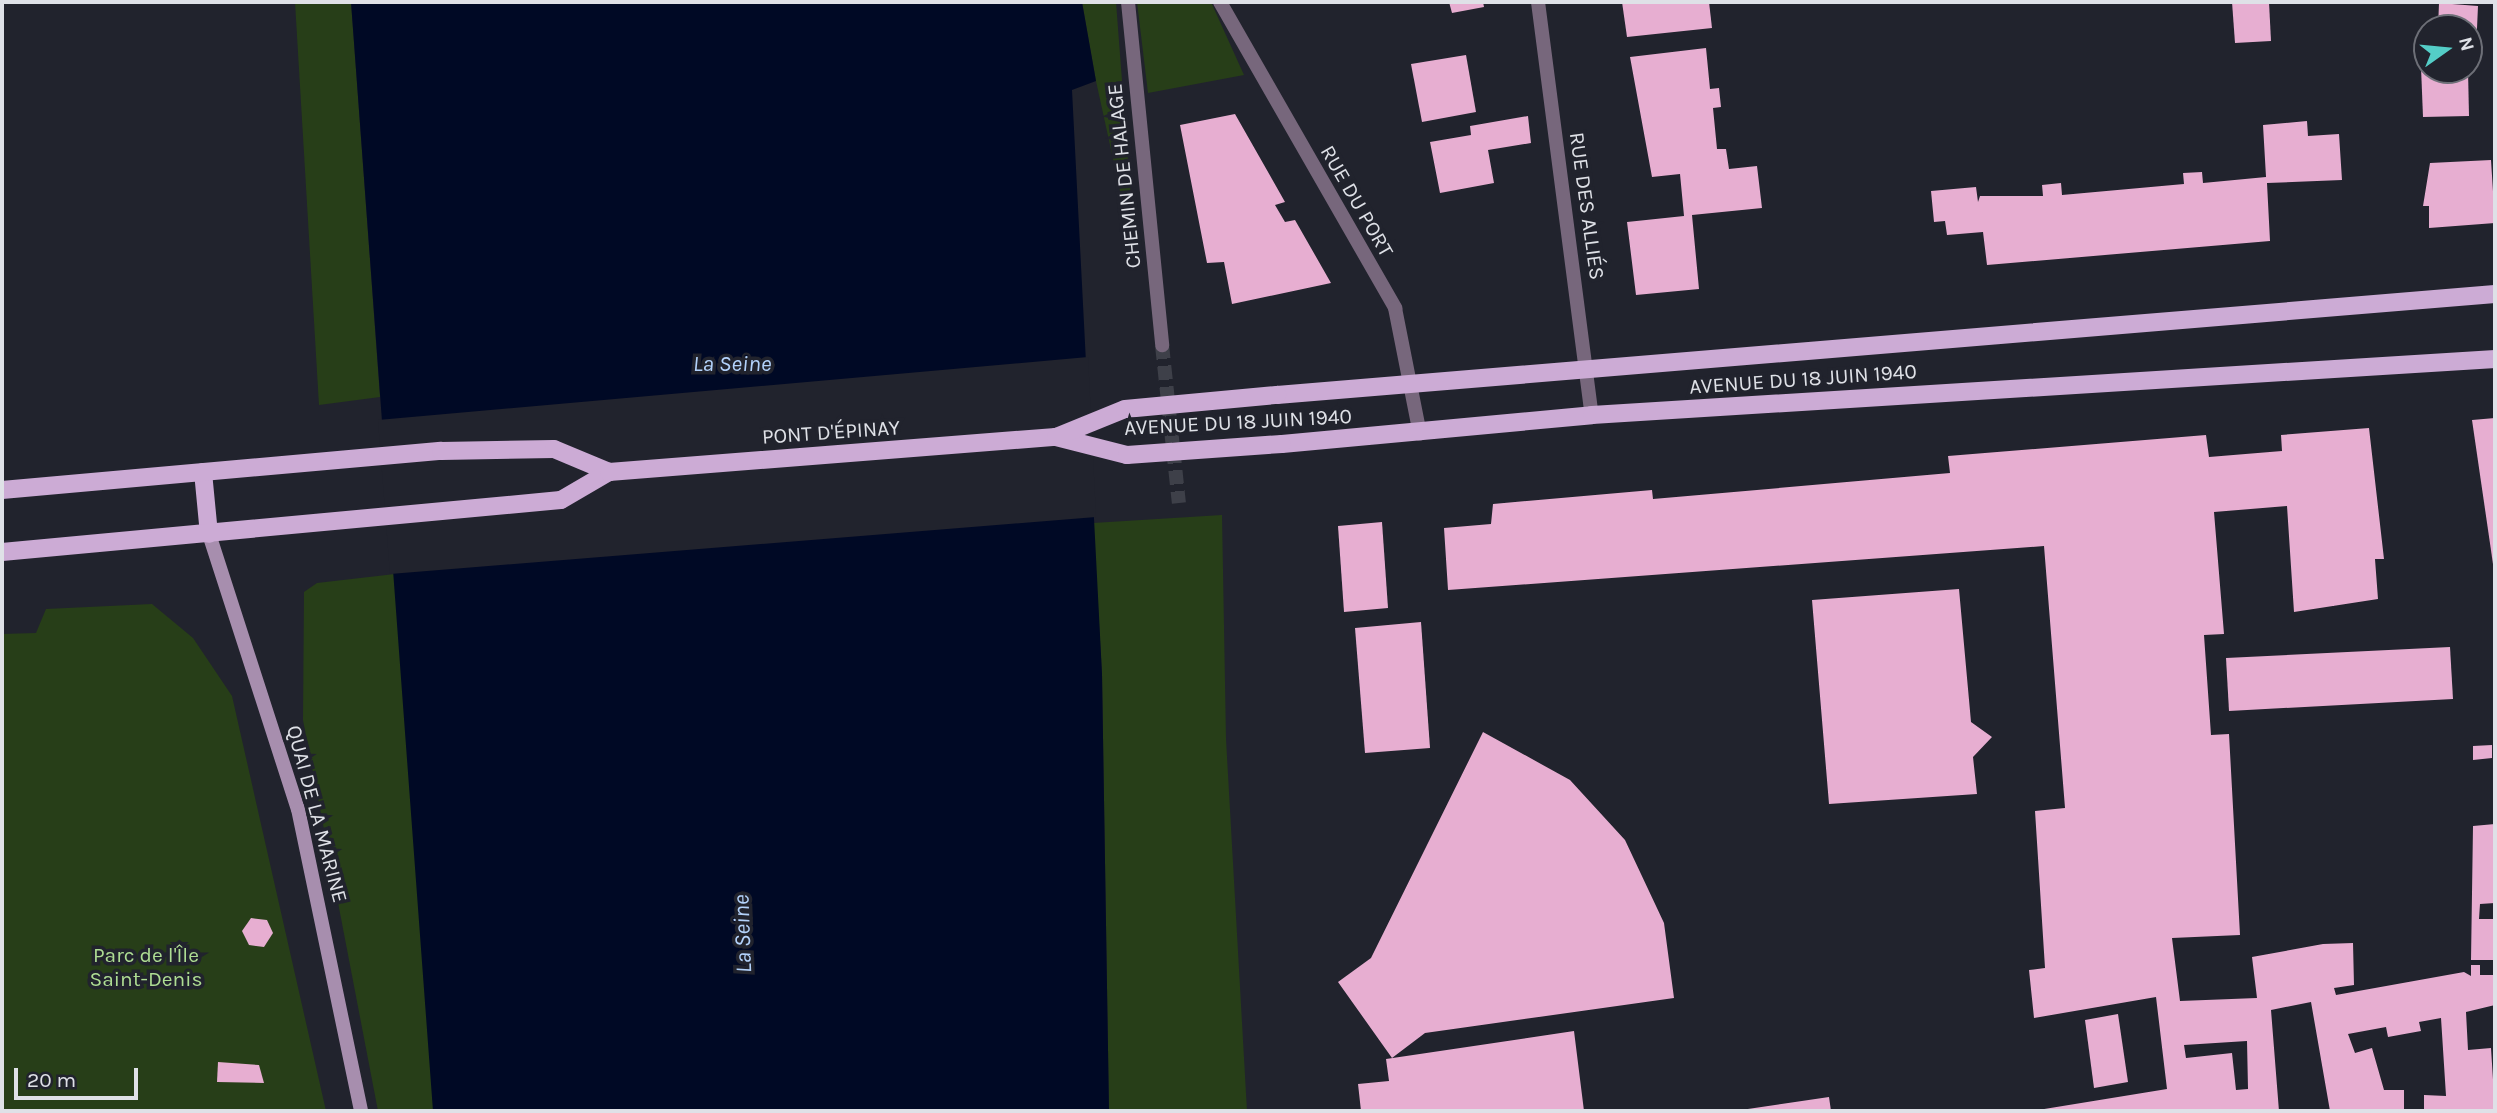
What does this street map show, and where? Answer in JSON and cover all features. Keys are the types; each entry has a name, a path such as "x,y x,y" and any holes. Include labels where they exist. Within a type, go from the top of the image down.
{"main road":[{"name":"AVENUE DU 18 JUIN 1940","path":"1056,437 1125,408 2495,294"},
{"name":"AVENUE DU 18 JUIN 1940","path":"1056,437 1128,455 1420,434 1592,415 2495,359"},
{"name":"PONT D'ÉPINAY","path":"2,552 561,500 610,472 1056,437"},
{"name":"PONT D'ÉPINAY","path":"2,490 341,459 554,449 610,472"},
{"path":"203,472 209,534"}],"street":[{"name":"CHEMIN DE HALAGE","path":"1128,2 1162,345"},
{"name":"RUE DU PORT","path":"1220,2 1395,308 1414,383 1420,434"},
{"name":"RUE DES ALLIÉS","path":"1538,2 1592,415"},
{"name":"QUAI DE LA MARINE","path":"209,534 298,809 361,1111"}],"green space":[{"path":"295,2 351,2 380,397 319,405"},
{"path":"1082,2 1116,2 1136,264 1096,81"},
{"path":"1137,2 1211,2 1244,75 1148,93"},
{"path":"1222,515 1226,739 1247,1111 1109,1111 1102,674 1093,523"},
{"path":"395,574 434,1111 378,1111 303,720 304,592 317,583"},
{"name":"Parc de l'Île Saint-Denis","path":"152,604 193,638 232,696 326,1111 2,1111 2,634 36,633 46,609"}],"water":[{"name":"La Seine","path":"351,2 1082,2 1096,81 1072,90 1102,674 1109,1111 433,1111"}],"pier":[{"path":"1088,357 1096,517 390,574 378,420"}],"building":[{"path":"1449,2 1483,2 1484,7 1452,13"},
{"path":"1622,2 1709,2 1712,28 1627,37"},
{"path":"2232,2 2269,2 2271,41 2235,43"},
{"path":"2439,3 2478,6 2478,14 2439,14"},
{"path":"1706,48 1710,89 1719,88 1721,107 1713,108 1717,149 1726,149 1729,169 1757,166 1762,208 1692,215 1699,289 1636,295 1627,222 1684,216 1680,174 1652,177 1630,57"},
{"path":"1466,55 1476,112 1422,122 1411,64"},
{"path":"2422,84 2468,84 2469,116 2423,117"},
{"path":"1235,114 1285,202 1275,205 1285,222 1295,220 1331,283 1232,304 1224,262 1207,263 1180,125"},
{"path":"1528,116 1531,143 1488,150 1494,183 1440,193 1430,142 1471,135 1470,126"},
{"path":"2307,121 2308,136 2339,134 2342,180 2267,183 2270,241 1987,265 1983,232 1947,235 1945,221 1934,222 1931,191 1976,187 1978,202 1980,196 2043,196 2042,185 2061,183 2062,195 2184,184 2183,173 2202,172 2203,183 2266,177 2263,125"},
{"path":"2491,160 2495,223 2429,228 2429,206 2423,206 2430,163"},
{"path":"2495,418 2495,564 2493,564 2472,420"},
{"path":"2369,428 2384,559 2375,559 2378,599 2294,612 2287,506 2214,512 2224,634 2204,635 2211,735 2229,734 2240,935 2172,938 2180,1001 2257,998 2252,957 2323,944 2353,943 2354,985 2334,988 2336,995 2464,972 2471,976 2471,965 2480,965 2480,975 2495,975 2495,1005 2466,1012 2468,1050 2491,1048 2495,1111 2424,1111 2424,1095 2446,1096 2441,1018 2419,1022 2421,1031 2388,1037 2386,1027 2348,1034 2355,1053 2372,1048 2384,1090 2404,1090 2404,1111 2330,1111 2311,1002 2271,1010 2279,1111 2032,1111 2167,1089 2156,997 2034,1018 2029,970 2045,968 2035,811 2065,808 2044,546 1448,590 1444,528 1491,524 1493,504 1652,490 1653,499 1950,473 1948,456 2206,435 2209,457 2282,451 2281,435","holes":["2247,1041 2248,1089 2236,1090 2232,1053 2186,1058 2184,1045"]},
{"path":"1382,522 1388,608 1344,612 1338,526"},
{"path":"1959,589 1971,722 1992,737 1973,757 1977,794 1829,804 1812,600"},
{"path":"1421,622 1430,748 1365,753 1355,628"},
{"path":"2450,647 2453,699 2229,711 2226,658"},
{"path":"1483,732 1570,780 1625,840 1664,923 1674,998 1425,1033 1392,1058 1338,982 1371,958"},
{"path":"2492,745 2492,758 2473,760 2473,746"},
{"path":"2495,824 2495,903 2480,904 2479,919 2495,919 2495,960 2471,960 2473,826"},
{"path":"251,918 267,920 273,933 264,947 249,945 242,931"},
{"path":"2118,1014 2128,1082 2094,1088 2085,1020"},
{"path":"1574,1031 1584,1111 1361,1111 1358,1084 1389,1081 1386,1059"},
{"path":"218,1062 259,1065 264,1083 217,1082"},
{"path":"1829,1097 1831,1111 1741,1111 1741,1110"}],"tunnel":[{"path":"1162,345 1179,503"}]}
